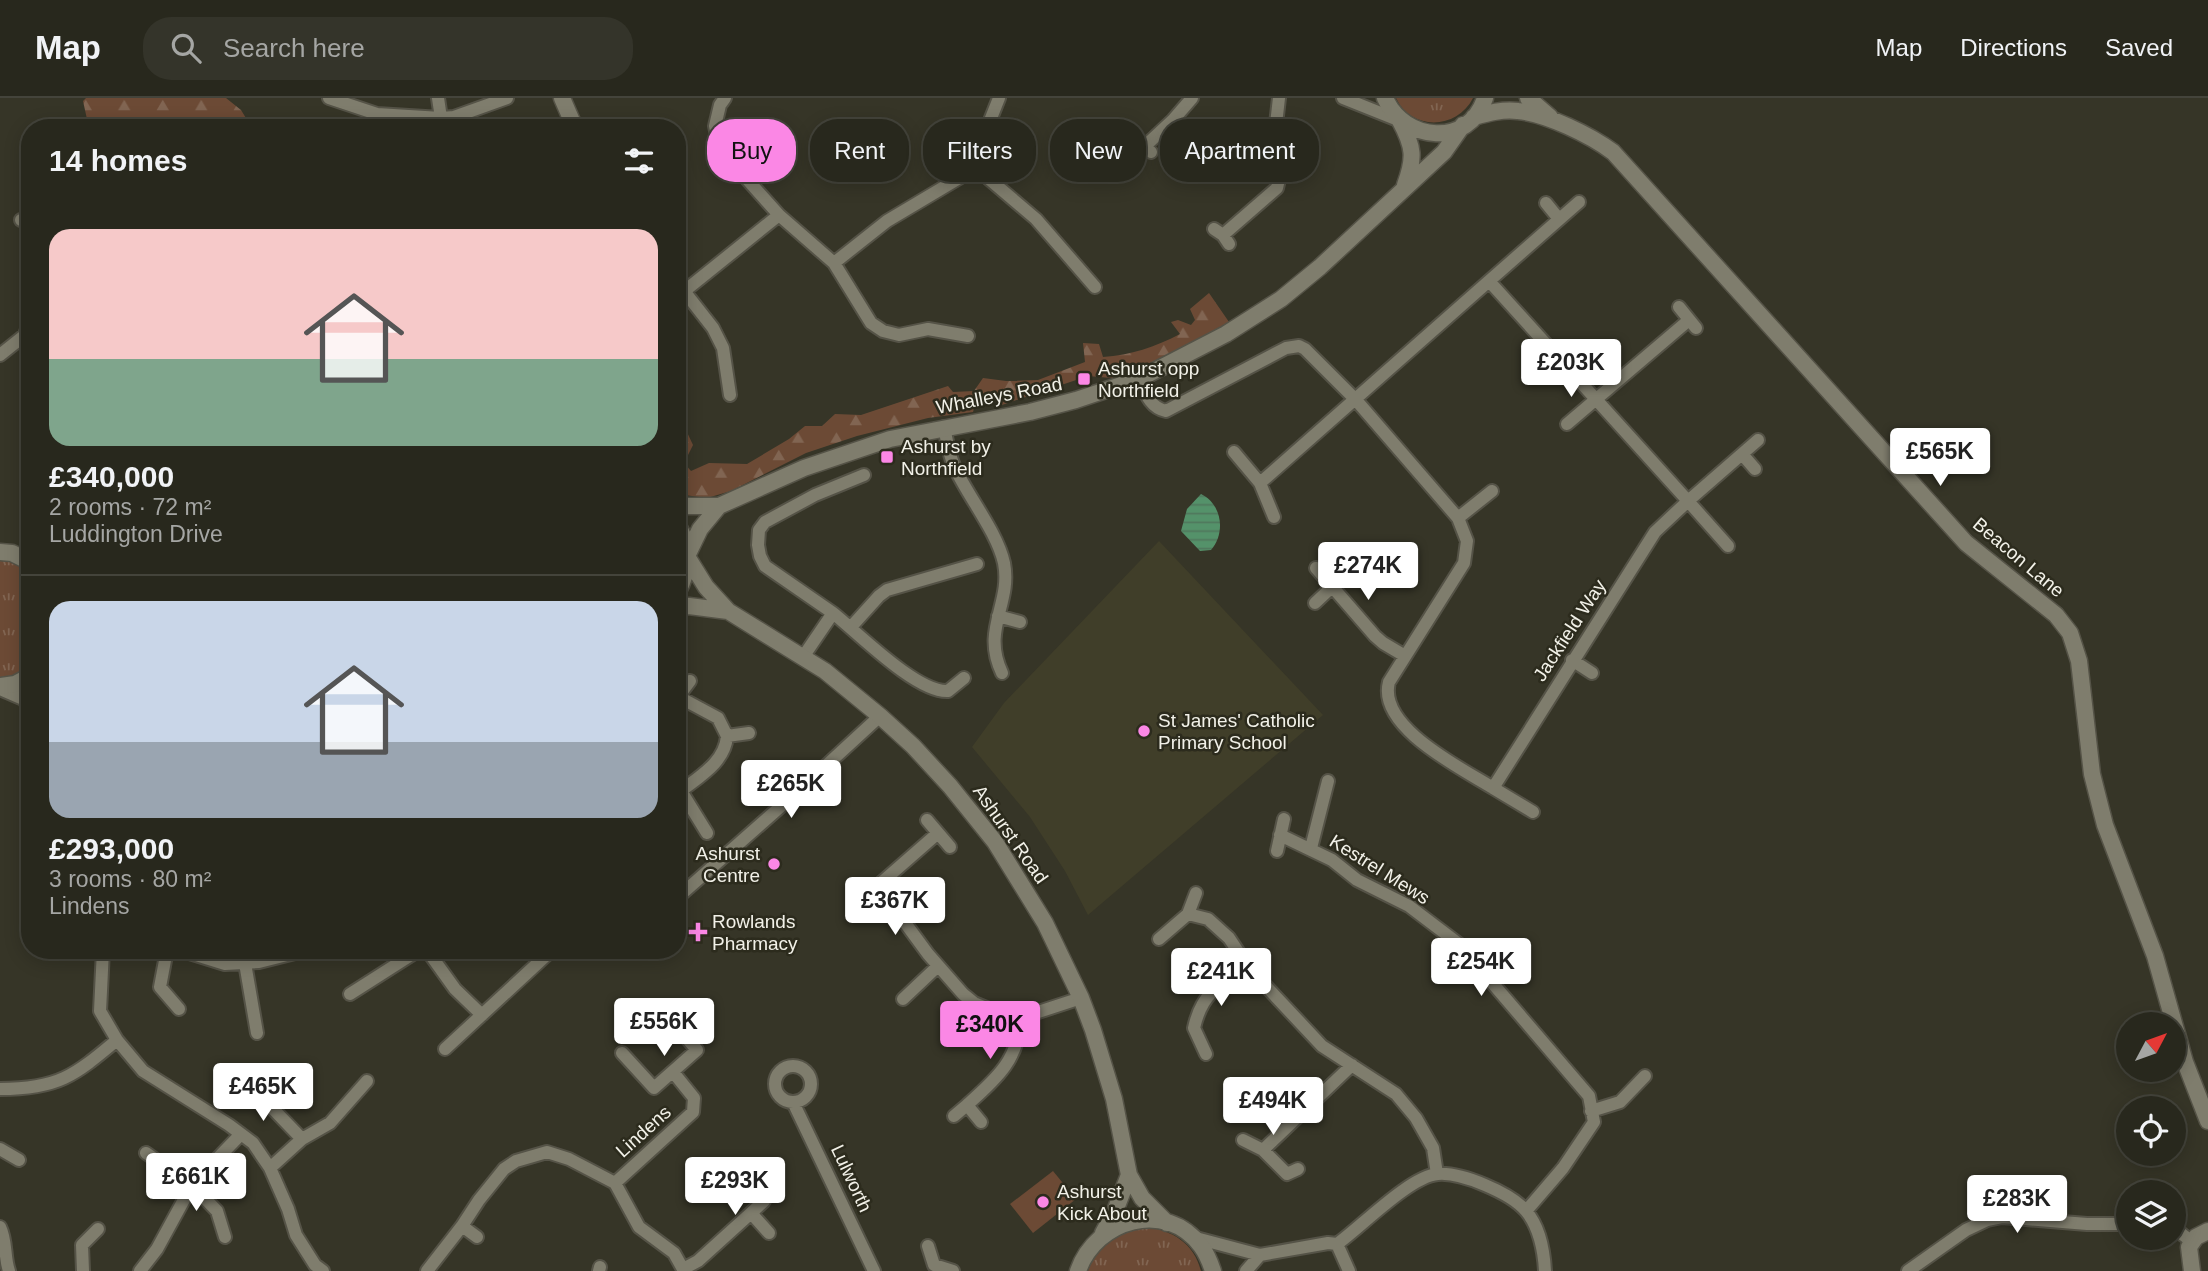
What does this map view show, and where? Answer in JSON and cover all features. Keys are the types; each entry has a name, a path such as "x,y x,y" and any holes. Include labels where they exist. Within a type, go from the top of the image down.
{"street":[{"path":"329,98 377,114 428,119"},
{"path":"438,98 448,119"},
{"path":"454,119 507,98"},
{"path":"562,98 571,119"},
{"path":"725,98 720,105 715,126 720,149 779,215 834,264 871,323 883,331 899,335 928,329 968,336"},
{"path":"991,119 999,98"},
{"path":"1146,143 1173,120 1192,98"},
{"path":"1222,236 1276,188 1281,171 1276,124 1279,98"},
{"path":"1343,98 1399,120"},
{"path":"1385,98 1409,137 1413,151 1403,190"},
{"name":"Whalleys Road","path":"686,506 719,506 804,468 890,439 996,419 1076,400 1139,379 1236,328 1280,299 1320,267 1444,152 1485,98"},
{"name":"Beacon Lane","path":"1528,98 1558,123"},
{"name":"Beacon Lane","path":"1399,120 1415,130 1431,134 1448,132 1494,112 1518,111 1592,137 1614,152 1966,543 2065,625 2079,661 2092,774 2105,825 2155,956 2185,1062 2208,1121"},
{"path":"375,119 377,114"},
{"path":"834,264 887,221 952,182"},
{"path":"992,182 1036,219 1094,287"},
{"path":"1260,483 1579,202"},
{"path":"1546,203 1559,219"},
{"path":"686,289 779,215"},
{"path":"1489,281 1728,546"},
{"path":"686,300 713,328 723,348 730,395"},
{"path":"1567,424 1692,324 1679,307"},
{"path":"0,355 21,342"},
{"path":"1139,379 1151,403 1166,411 1286,348 1299,346 1311,354 1356,400 1458,518 1467,541 1464,563 1389,682 1387,700 1398,719 1422,742 1533,812"},
{"path":"944,427 954,467 1002,558 1005,576 993,648 1002,673"},
{"name":"Jackfield Way","path":"1493,788 1655,532 1758,440"},
{"path":"1234,452 1260,483 1274,517"},
{"path":"1742,454 1755,468"},
{"path":"864,475 814,495 765,522 759,530 760,556 765,566 833,613 922,684 948,691 964,678"},
{"path":"1458,518 1492,491"},
{"name":"Whalleys Road","path":"686,568 700,529 719,506"},
{"name":"Ashurst Road","path":"686,547 688,556 706,587 727,611 803,657 880,716 932,766 1008,861 1045,923 1081,998 1100,1051 1122,1132 1127,1167 1142,1198 1167,1223"},
{"path":"851,627 887,590 976,564"},
{"path":"1315,568 1383,643 1405,656"},
{"path":"1315,603 1332,587"},
{"name":"Ashurst Road","path":"686,606 727,611"},
{"path":"803,657 833,613"},
{"path":"998,616 1020,622"},
{"path":"1572,660 1592,674"},
{"path":"0,688 21,681"},
{"path":"686,686 690,681"},
{"path":"0,688 21,698"},
{"path":"686,700 718,718 727,736 724,750 717,760 686,783"},
{"path":"686,890 880,716"},
{"path":"727,736 749,733"},
{"name":"Kestrel Mews","path":"1311,848 1328,781"},
{"path":"686,799 707,833"},
{"path":"1277,850 1284,819"},
{"path":"927,820 950,848"},
{"path":"866,896 938,833"},
{"name":"Kestrel Mews","path":"1280,835 1311,848 1332,860 1357,880 1409,906 1459,944 1589,1096 1591,1111"},
{"path":"878,886 938,966 974,1003 1006,1016 1020,1018 1081,998"},
{"path":"1159,939 1188,914 1196,893"},
{"path":"1188,914 1208,919 1229,938 1249,968 1322,1046 1396,1094 1416,1118 1433,1149 1437,1174"},
{"path":"103,959 100,1012 117,1040 142,1071 253,1143 270,1168 296,1235 319,1268"},
{"path":"165,959 160,987 179,1009"},
{"path":"209,959 225,964 245,963 253,959"},
{"path":"350,994 405,959"},
{"path":"433,959 455,989 482,1016"},
{"path":"445,1049 542,959"},
{"path":"245,963 257,1033"},
{"path":"903,999 938,966"},
{"path":"1206,1054 1194,1028 1198,1008 1219,985 1249,968"},
{"name":"Lindens","path":"622,1053 653,1088 673,1072 697,1050 668,1016"},
{"path":"954,1116 1003,1071 1018,1034 1020,1018"},
{"path":"0,1089 54,1084 69,1077 117,1040"},
{"path":"1263,1150 1352,1065"},
{"name":"Lindens","path":"615,1183 693,1112 694,1098 673,1072"},
{"path":"1525,1210 1577,1149 1594,1122 1591,1111 1620,1102 1645,1076"},
{"path":"270,1168 302,1139 330,1123 368,1080"},
{"path":"248,1083 302,1139"},
{"name":"Lulworth","path":"793,1102 874,1271"},
{"path":"967,1105 981,1122"},
{"path":"140,1271 157,1249 192,1185 241,1134"},
{"path":"1243,1140 1263,1150 1287,1174 1298,1169"},
{"path":"0,1149 19,1160"},
{"name":"Lindens","path":"427,1271 503,1169 547,1152 569,1159 615,1183 639,1227 674,1253 684,1270 698,1261 764,1201"},
{"path":"146,1153 192,1185 217,1211 225,1237"},
{"name":"Ashurst Road","path":"1078,1271 1115,1211 1127,1167"},
{"path":"1103,1234 1133,1221 1149,1220 1167,1223 1192,1237 1260,1255 1337,1244 1394,1196 1437,1174 1479,1182 1500,1192 1525,1210 1544,1252 1545,1271"},
{"path":"751,1213 769,1233"},
{"path":"1908,1271 1966,1230 1987,1220 2002,1217 2116,1224"},
{"path":"462,1226 477,1237"},
{"path":"0,1227 4,1234 9,1271"},
{"path":"83,1271 82,1245 98,1229"},
{"path":"2192,1271 2188,1255 2191,1241 2208,1231"},
{"path":"1192,1237 1207,1257 1213,1271"},
{"path":"2186,1237 2191,1241"},
{"path":"1337,1244 1349,1271"},
{"path":"928,1246 930,1268 953,1271"},
{"path":"1246,1271 1260,1255"}],"shaded area":[{"path":"1201,494 1214,505 1220,519 1220,527 1216,543 1211,550 1200,551 1181,531 1187,509"},
{"name":"St James' Catholic Primary School","path":"1159,541 1323,715 1088,915 1065,871 1030,817 972,747 1004,703"}],"green space":[{"path":"86,98 226,98 241,110 246,119 87,119 83,101"},
{"path":"1396,98 1473,98 1466,109 1456,116 1446,121 1434,122 1412,116"},
{"path":"1209,293 1229,322 1174,353 1111,378 1088,376 999,406 993,398 984,395 977,398 973,412 928,418 857,436 806,453 731,491 707,498 686,495 686,465 691,471 709,463 747,464 789,439 805,426 822,426 835,414 861,415 948,386 953,392 974,391 983,378 1006,381 1038,380 1085,362 1083,343 1099,344 1103,357 1133,352 1180,334 1171,322 1178,320 1191,325 1195,320 1190,309"},
{"path":"686,430 693,445 686,459"},
{"path":"0,561 21,567 21,673 0,679"},
{"name":"Ashurst Kick About","path":"1053,1171 1076,1199 1033,1233 1010,1204"},
{"path":"1145,1227 1164,1231 1180,1240 1193,1253 1201,1271 1088,1271 1109,1240 1126,1231"}],"place":[{"name":"Ashurst opp Northfield","path":"1084,379"},
{"name":"Ashurst by Northfield","path":"887,457"},
{"name":"St James' Catholic Primary School","path":"1144,731"},
{"name":"Ashurst Centre","path":"774,864"},
{"name":"Rowlands Pharmacy","path":"698,932"},
{"name":"Ashurst Kick About","path":"1043,1202"}]}
